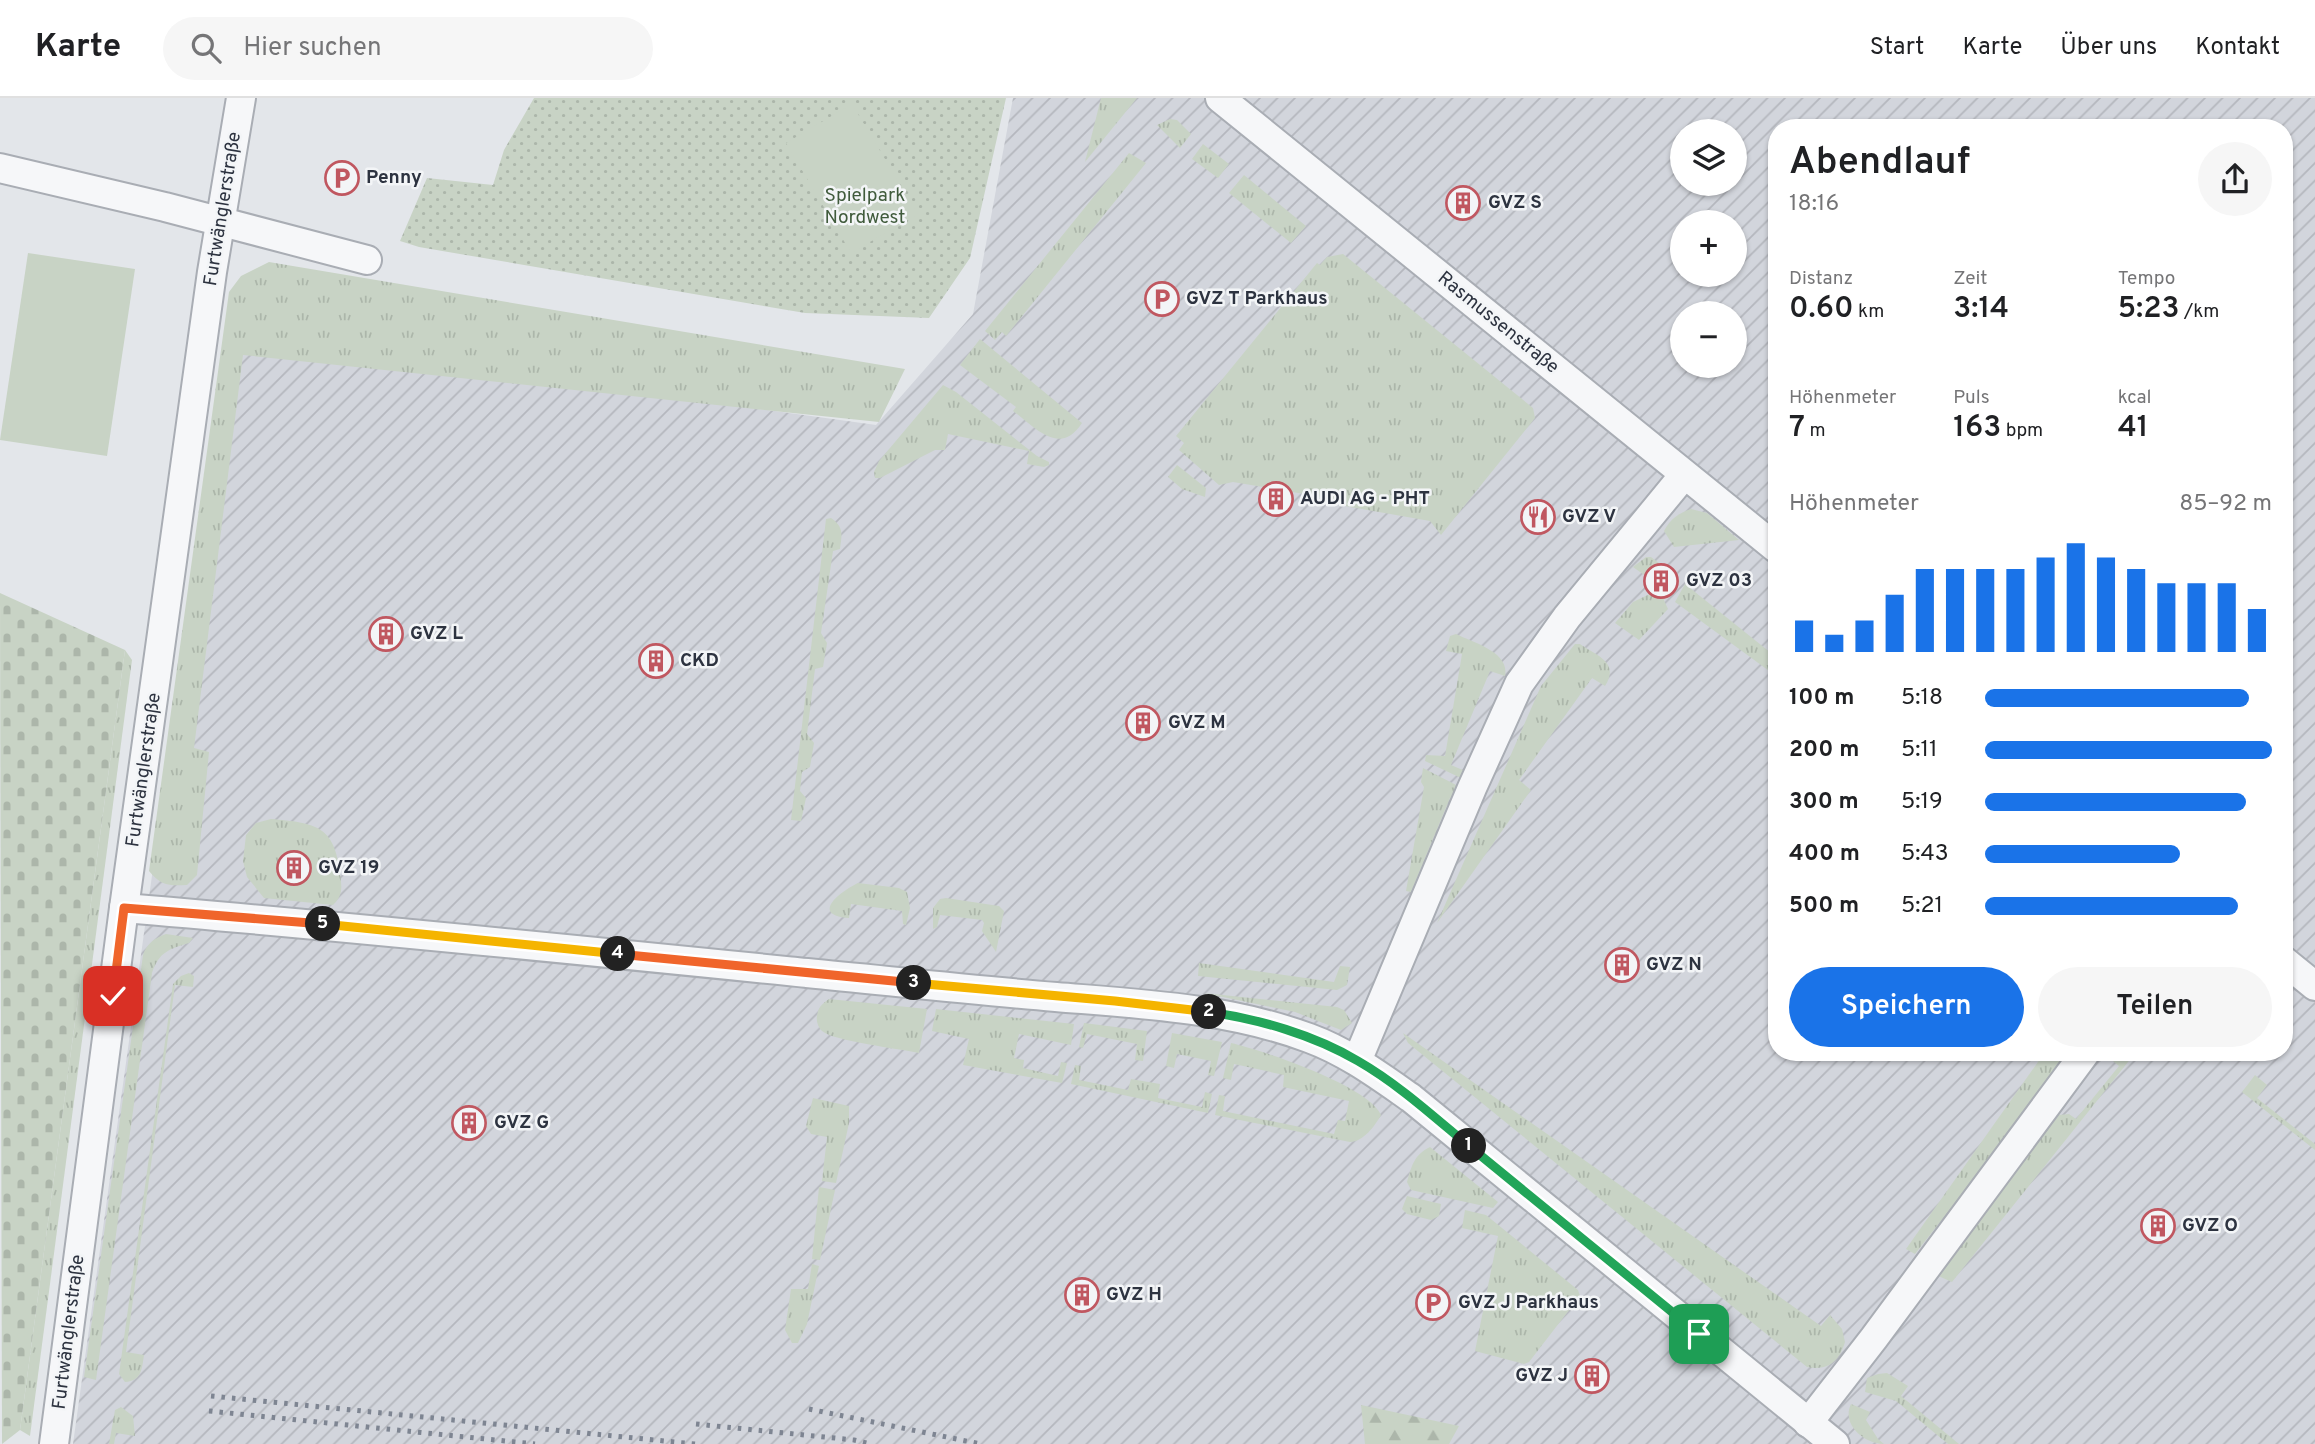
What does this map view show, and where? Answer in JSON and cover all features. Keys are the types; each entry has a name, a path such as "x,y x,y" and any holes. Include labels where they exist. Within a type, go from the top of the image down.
{"street":[{"name":"Furtwänglerstraße","path":"54,1444 124,908 213,264 241,98"},
{"name":"Rasmussenstraße","path":"1220,98 1768,542"},
{"path":"0,168 221,221 367,260"},
{"path":"1357,1060 1519,684 1576,607 1684,475"},
{"path":"124,908 364,928 1162,1006 1232,1015 1310,1039 1357,1060 1411,1098 1835,1444"},
{"path":"2293,968 2315,986"},
{"path":"1808,1423 2079,1061"}],"shaded area":[{"path":"1013,98 2315,98 2315,1444 73,1444 227,336 876,425 973,314"}],"green space":[{"name":"Spielpark Nordwest","path":"534,98 1006,98 970,258 929,318 805,313 419,247 400,241 427,178 493,185 504,150"},
{"path":"1101,98 1137,98 1085,162"},
{"path":"852,104 918,214 851,253 786,143"},
{"path":"1170,119 1177,120 1191,134 1180,148 1157,125"},
{"path":"1203,144 1229,164 1218,178 1192,159"},
{"path":"1129,153 1146,163 1006,336 1002,332 995,340 985,331"},
{"path":"1244,175 1306,226 1291,243 1229,193"},
{"path":"28,253 135,269 107,456 0,440"},
{"path":"1343,254 1533,408 1535,418 1441,535 1430,521 1339,505 1340,500 1233,482 1219,485 1179,450 1184,443 1176,436 1317,263 1320,265 1327,257"},
{"path":"269,262 905,369 879,422 243,355 194,748 209,752 197,875 187,885 171,885 158,880 149,871 229,292 241,276"},
{"path":"980,339 1082,423 1074,433 1057,439 1039,431 1013,411 1016,407 960,365"},
{"path":"943,385 956,392 1037,456 1049,462 1049,465 1044,467 1027,464 1029,451 948,434 945,450 935,450 880,478 875,478 874,472 879,461"},
{"path":"1177,465 1206,488 1205,497 1182,489 1168,477"},
{"path":"1691,509 1707,513 1739,540 1674,547 1664,531 1675,517"},
{"path":"831,518 840,528 841,544 840,549 833,551 821,633 827,643 823,667 815,669 807,734 814,743 810,767 802,772 800,791 806,798 801,821 791,820 826,519"},
{"path":"1646,557 1651,557 1676,576 1669,584 1652,572 1647,577 1633,567"},
{"path":"1685,584 1768,651 1768,670 1675,602"},
{"path":"1654,592 1663,598 1668,609 1639,640 1615,623 1633,602"},
{"path":"0,593 125,650 20,1430 2,1444"},
{"path":"1456,634 1489,649 1502,661 1505,668 1505,676 1490,671 1451,765 1465,771 1463,779 1425,761 1426,755 1445,756 1462,654 1446,651 1450,636"},
{"path":"1575,644 1580,644 1604,660 1610,671 1609,678 1605,686 1592,678 1519,780 1531,790 1437,923 1541,686"},
{"path":"125,650 132,660 30,1436 20,1430"},
{"path":"1423,768 1460,787 1457,794 1450,798 1411,892 1406,891 1424,787 1421,782"},
{"path":"271,819 311,825 328,836 337,858 341,883 340,895 333,905 264,898 247,877 243,861 246,835 256,823"},
{"path":"858,883 899,888 907,892 910,908 906,925 903,924 902,911 851,904 849,918 831,912 832,902"},
{"path":"940,899 999,906 1004,911 996,952 982,931 982,920 940,915 937,927 933,929 933,908"},
{"path":"166,934 193,938 189,943 162,956 152,973 96,1380 84,1377 143,955 152,942"},
{"path":"1199,963 1334,982 1340,966 1350,967 1347,985 1337,990 1198,976"},
{"path":"189,973 194,976 193,987 175,985 126,1352 144,1355 143,1365 135,1379 125,1382 119,1374 173,984"},
{"path":"1204,993 1337,1007 1344,1010 1352,1023 1341,1030 1295,1012"},
{"path":"829,999 927,1009 919,1053 853,1041 822,1031 817,1022 818,1013"},
{"path":"936,1009 1074,1024 1071,1045 1019,1034 1014,1058 1024,1060 1023,1068 1058,1076 1061,1062 1067,1063 1062,1083 963,1065 969,1039 932,1031"},
{"path":"1084,1023 1147,1031 1143,1061 1135,1060 1137,1044 1087,1034 1083,1048 1079,1047"},
{"path":"1172,1033 1222,1042 1214,1076 1208,1075 1211,1061 1177,1054 1174,1068 1166,1066"},
{"path":"1403,1033 1821,1326 1830,1315 1842,1329 1845,1342 1836,1360 1821,1368 1807,1367 1408,1043"},
{"path":"1231,1043 1289,1061 1336,1081 1357,1092 1381,1115 1364,1136 1350,1142 1215,1115 1219,1095 1225,1096 1223,1111 1334,1134 1338,1120 1345,1121 1349,1101 1283,1087 1284,1075 1234,1064 1231,1080 1223,1078"},
{"path":"2039,1061 2066,1061 1915,1254 1906,1249"},
{"path":"2113,1061 2129,1061 1952,1282 1936,1275 2059,1115 2069,1114 2076,1119 2119,1066"},
{"path":"1075,1065 1081,1066 1079,1080 1128,1090 1131,1079 1160,1084 1158,1098 1202,1107 1205,1092 1212,1094 1208,1113 1071,1084"},
{"path":"2255,1075 2267,1085 2257,1098 2315,1144 2315,1150 2242,1092"},
{"path":"813,1098 849,1106 849,1123 836,1183 822,1181 827,1137 811,1134 806,1126"},
{"path":"1430,1147 1498,1202 1493,1208 1411,1190 1407,1182 1412,1166 1420,1153"},
{"path":"819,1187 835,1190 820,1260 812,1259"},
{"path":"1407,1196 1441,1204 1439,1216 1431,1220 1407,1214 1402,1209"},
{"path":"1465,1210 1486,1215 1578,1290 1580,1296 1529,1362 1524,1364 1475,1351 1498,1236 1462,1228"},
{"path":"812,1264 819,1266 807,1324 798,1343 792,1343 785,1330 791,1289 808,1289"},
{"path":"1887,1373 1908,1386 1901,1396 1959,1444 1948,1444 1896,1401 1865,1392 1867,1378"},
{"path":"1851,1404 1870,1412 1866,1420 1884,1444 1869,1441 1856,1432 1849,1419"},
{"path":"1361,1405 1459,1426 1449,1444 1365,1444"},
{"path":"121,1407 133,1416 135,1436 116,1433 114,1444 109,1444 115,1410"}],"railway":[{"path":"211,1396 695,1444"},
{"path":"809,1409 981,1444"},
{"path":"209,1411 535,1444"},
{"path":"696,1424 871,1444"}],"place":[{"name":"Penny","path":"342,178"},
{"name":"GVZ S","path":"1463,203"},
{"name":"GVZ T Parkhaus","path":"1162,299"},
{"name":"AUDI AG - PHT","path":"1276,499"},
{"name":"GVZ V","path":"1538,517"},
{"name":"GVZ 03","path":"1661,581"},
{"name":"GVZ L","path":"386,634"},
{"name":"CKD","path":"656,661"},
{"name":"GVZ M","path":"1143,723"},
{"name":"GVZ 19","path":"294,868"},
{"name":"GVZ N","path":"1622,965"},
{"name":"GVZ G","path":"469,1123"},
{"name":"GVZ O","path":"2158,1226"},
{"name":"GVZ H","path":"1082,1295"},
{"name":"GVZ J Parkhaus","path":"1433,1303"},
{"name":"GVZ J","path":"1592,1376"}],"route":[{"path":"113,996 124,908 340,926 978,990 1115,1001 1232,1015 1310,1039 1357,1060 1411,1098 1699,1334"}]}
